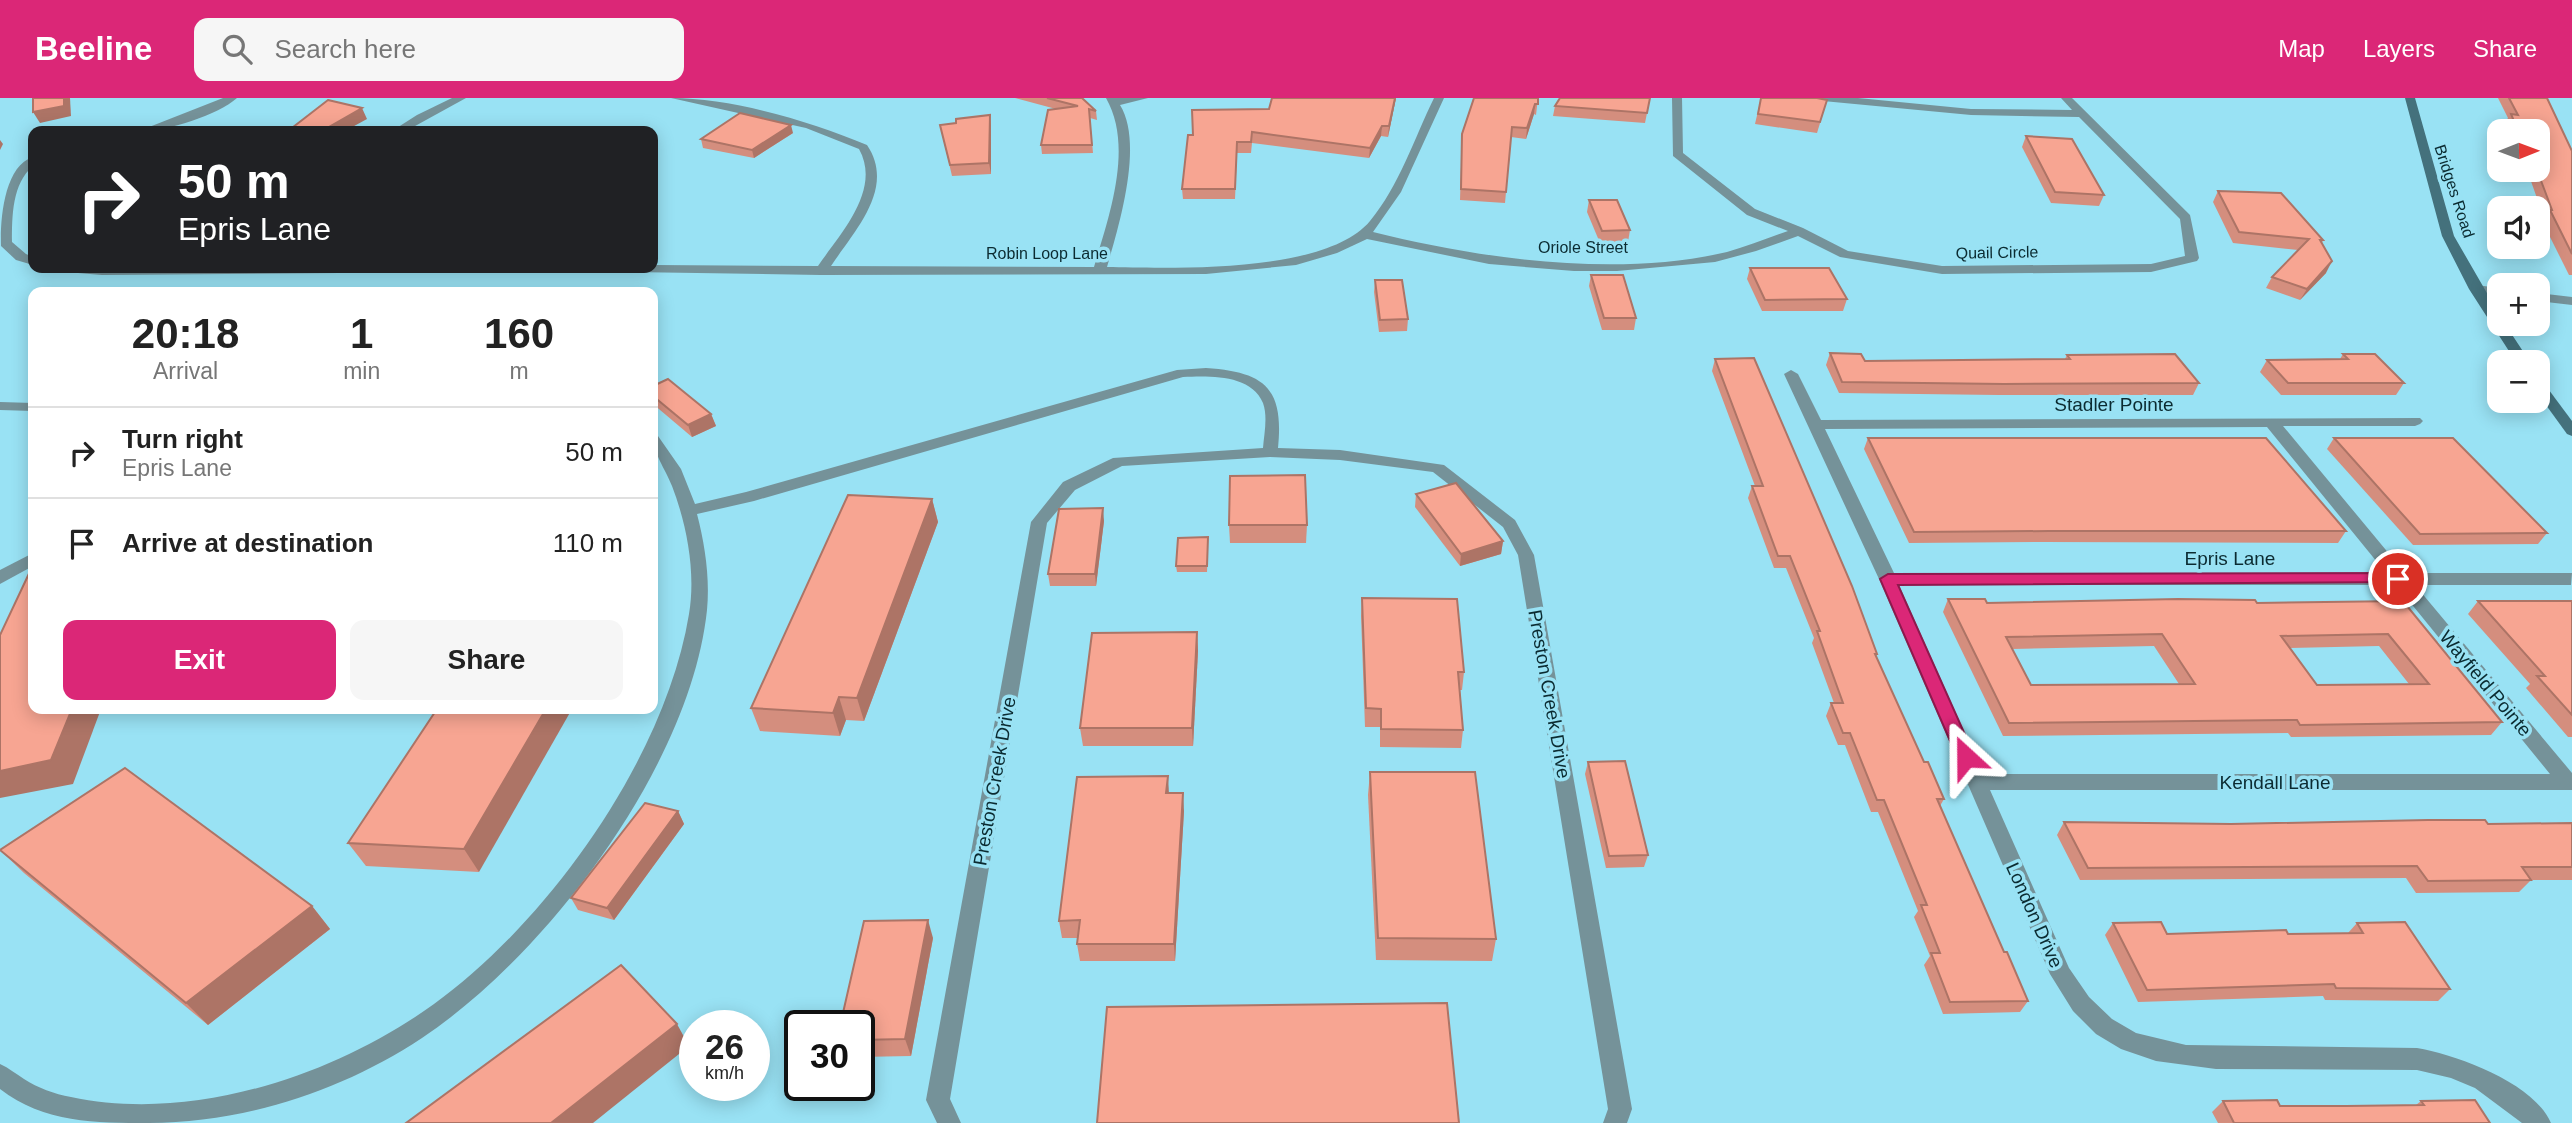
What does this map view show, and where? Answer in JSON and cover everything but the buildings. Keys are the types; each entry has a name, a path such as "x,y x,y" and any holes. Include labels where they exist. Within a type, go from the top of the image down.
{"street":[{"path":"160,126 197,114 232,98"},
{"path":"406,126 461,98"},
{"path":"676,98 810,125 863,147 872,163 873,175 868,194 821,271"},
{"path":"1100,270 1120,178 1124,139 1121,114 1113,100 1143,98"},
{"name":"Robin Loop Lane","path":"658,269 1165,270 1276,265 1340,249 1364,234 1388,203 1439,98"},
{"name":"Quail Circle","path":"1677,98 1677,154 1751,212 1799,231 1845,254 1942,270 2151,268 2192,258 2186,218 2066,98"},
{"path":"1823,98 1971,112 2083,114"},
{"name":"Bridges Road","path":"2410,98 2448,236 2476,289 2515,350"},
{"path":"28,164 21,170 12,192 6,213 3,244 28,259"},
{"name":"Oriole Street","path":"1364,234 1415,248 1509,264 1644,265 1704,260 1749,250 1799,231"},
{"path":"2476,289 2487,290"},
{"path":"2550,298 2572,301"},
{"path":"689,511 748,497 1182,373 1223,373 1239,377 1260,390 1272,411 1270,452"},
{"name":"London Drive","path":"1791,374 1888,579 2065,981 2083,1006 2123,1037 2152,1050 2185,1058 2431,1061 2457,1068 2489,1083 2539,1123"},
{"path":"2550,401 2572,431"},
{"path":"0,406 28,407"},
{"name":"Stadler Pointe","path":"1814,425 2415,421"},
{"name":"Wayfield Pointe","path":"2271,422 2398,579 2570,782"},
{"path":"0,1075 29,1095 54,1105 88,1112 155,1114 220,1109 299,1086 349,1065 403,1036 442,1011 514,948 578,871 620,812 640,778 685,667 698,612 700,584 689,511 671,467 658,447"},
{"name":"Preston Creek Drive","path":"949,1123 939,1100 1038,522 1069,486 1119,461 1270,452 1340,455 1438,468 1509,524 1526,555 1620,1108 1615,1123"},
{"path":"0,578 28,562"},
{"name":"Epris Lane","path":"1888,579 2571,579"},
{"name":"Kendall Lane","path":"1978,782 2570,782"}],"route":[{"path":"1966,757 1888,579 2398,579"}]}
